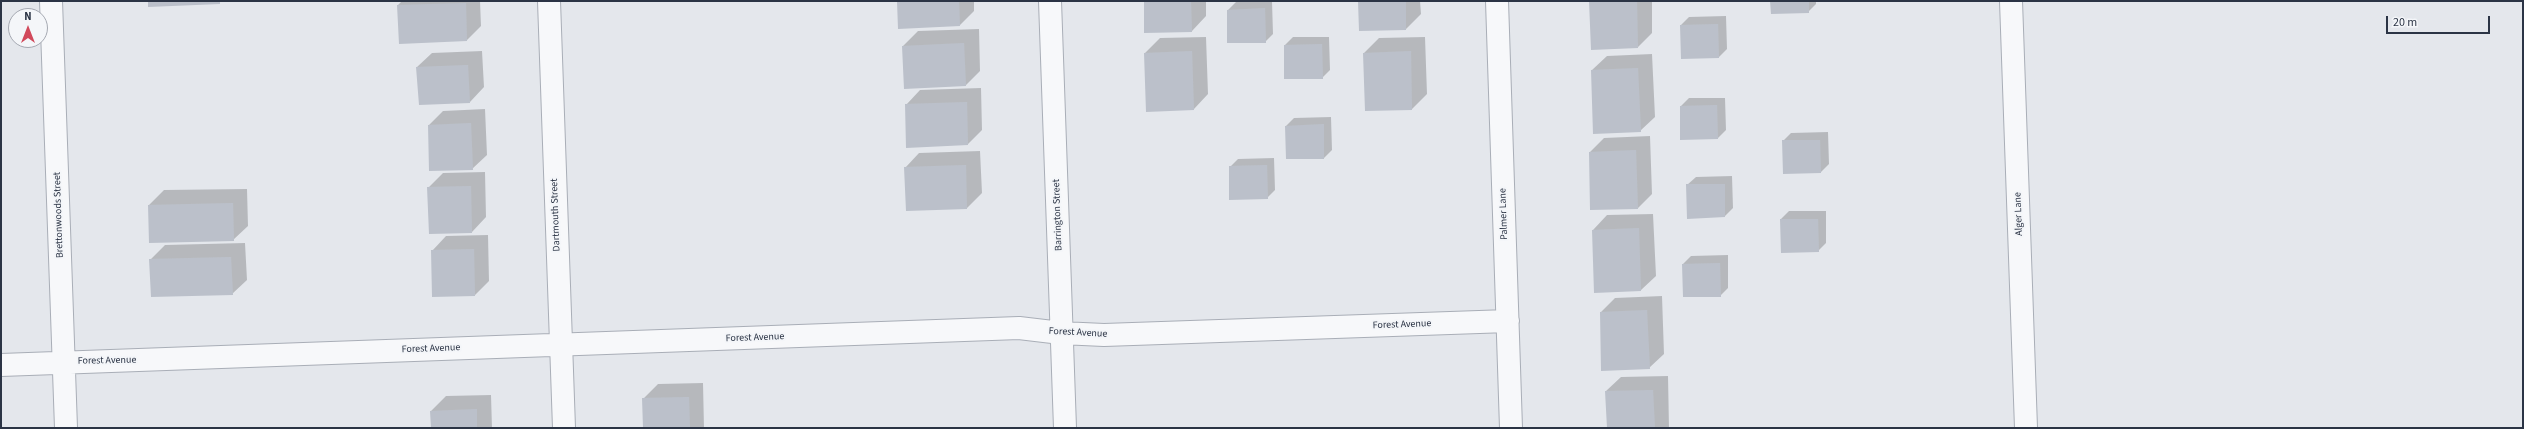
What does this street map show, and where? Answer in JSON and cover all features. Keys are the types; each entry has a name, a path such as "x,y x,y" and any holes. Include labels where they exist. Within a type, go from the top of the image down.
{"street":[{"name":"Brettonwoods Street","path":"51,1 66,428"},
{"name":"Dartmouth Street","path":"549,1 564,428"},
{"name":"Barrington Street","path":"1050,1 1065,428"},
{"name":"Palmer Lane","path":"1497,1 1511,428"},
{"name":"Alger Lane","path":"2011,1 2026,428"},
{"name":"Forest Avenue","path":"1,365 1019,328 1061,333 1104,335 1508,321"}],"building":[{"path":"148,1 220,1 220,4 148,7"},
{"path":"897,1 959,1 960,26 898,29"},
{"path":"1144,1 1191,1 1192,32 1144,33"},
{"path":"1358,1 1406,1 1406,30 1359,31"},
{"path":"1589,1 1637,1 1638,48 1591,50"},
{"path":"1770,1 1809,1 1809,13 1771,14"},
{"path":"466,3 467,41 399,44 397,5"},
{"path":"1265,8 1266,43 1227,43 1227,10"},
{"path":"1718,24 1719,58 1681,59 1680,25"},
{"path":"964,43 966,86 904,89 902,46"},
{"path":"1322,44 1323,79 1284,79 1284,45"},
{"path":"1192,51 1194,110 1146,112 1144,53"},
{"path":"1411,51 1412,110 1365,111 1363,53"},
{"path":"468,65 470,103 419,105 416,67"},
{"path":"1638,68 1641,132 1593,134 1591,70"},
{"path":"967,102 968,145 906,148 905,104"},
{"path":"1717,105 1718,139 1680,140 1680,106"},
{"path":"471,123 473,170 429,171 428,125"},
{"path":"1324,124 1324,159 1286,159 1285,126"},
{"path":"1782,140 1820,140 1821,173 1783,174"},
{"path":"1636,150 1638,209 1590,210 1589,152"},
{"path":"966,165 967,209 906,211 904,167"},
{"path":"1267,165 1268,199 1229,200 1229,166"},
{"path":"1686,184 1725,184 1725,217 1687,219"},
{"path":"471,186 472,233 429,234 427,187"},
{"path":"233,203 234,241 149,243 148,205"},
{"path":"1780,219 1818,219 1819,252 1781,253"},
{"path":"1639,228 1641,291 1594,293 1592,230"},
{"path":"474,249 475,296 432,297 431,250"},
{"path":"231,257 233,295 151,297 149,259"},
{"path":"1720,263 1721,297 1683,297 1682,264"},
{"path":"1647,310 1650,369 1601,371 1600,312"},
{"path":"1653,390 1655,428 1607,428 1605,391"},
{"path":"689,397 690,428 643,428 642,398"},
{"path":"477,409 477,428 431,428 430,411"}]}
